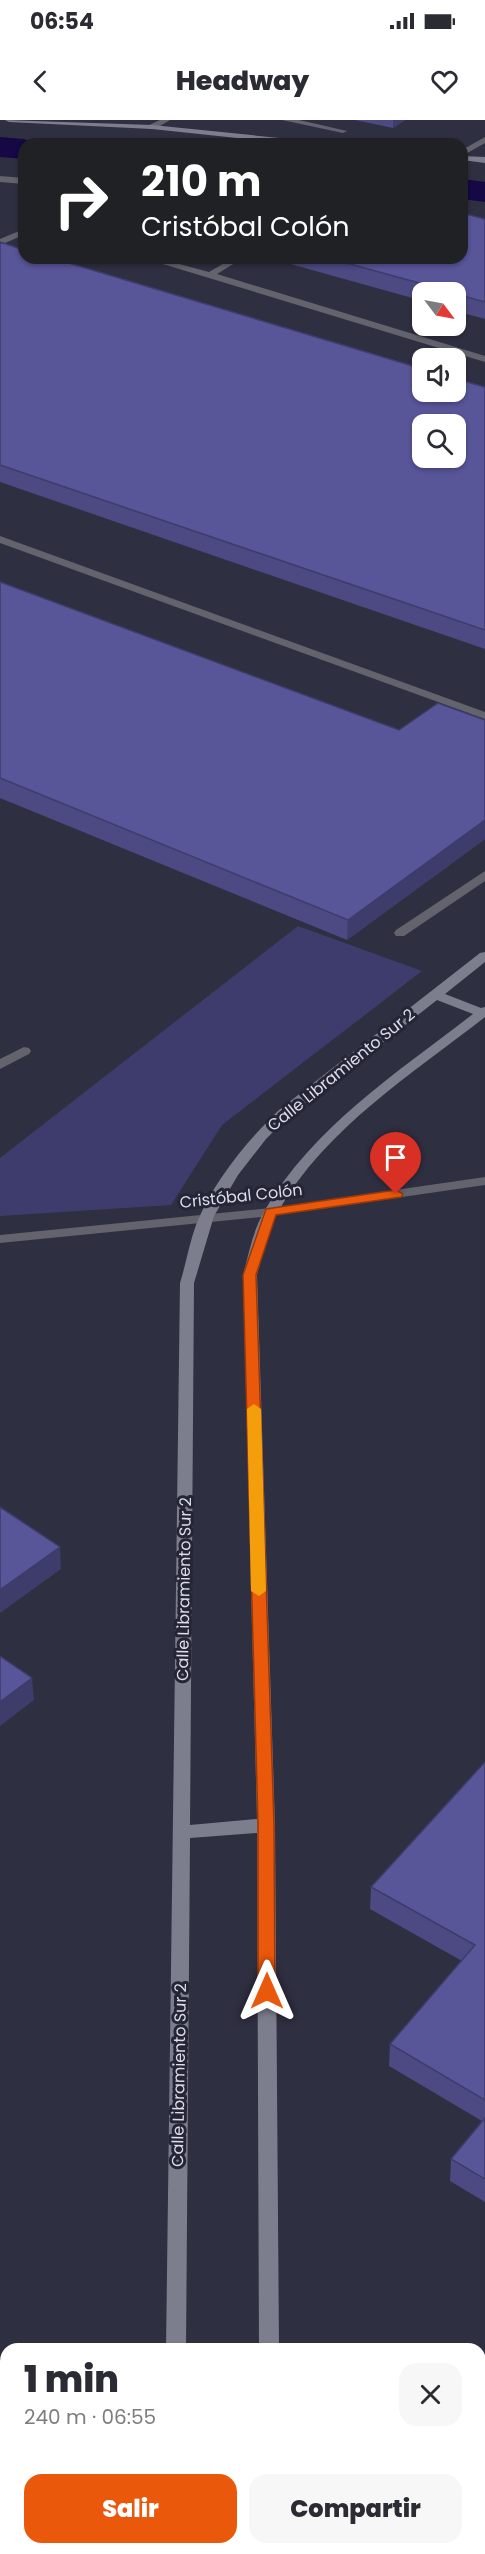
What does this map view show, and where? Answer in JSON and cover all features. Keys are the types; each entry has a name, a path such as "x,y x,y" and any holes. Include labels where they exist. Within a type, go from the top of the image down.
{"main road":[{"path":"9,120 152,127 261,138"},
{"path":"468,157 485,160"},
{"name":"Calle Libramiento Sur 2","path":"176,2343 187,1283 206,1218 258,1137 284,1113 485,956"},
{"path":"436,995 483,1012"},
{"path":"269,2343 266,1824 250,1275 271,1212 298,1170 380,1094 483,1012"},
{"path":"182,1832 266,1824"}],"street":[{"path":"152,127 165,120"},
{"path":"286,120 343,131"},
{"path":"468,152 485,139"},
{"path":"0,179 18,180"},
{"path":"0,242 18,234"},
{"path":"169,264 485,359"},
{"path":"210,275 229,264"},
{"path":"0,539 485,716"},
{"path":"400,933 485,875"},
{"path":"0,1065 24,1051"},
{"name":"Cristóbal Colón","path":"0,1239 271,1212 485,1182"}],"shaded area":[{"path":"298,926 422,971 222,1125 171,1205 0,1216 0,1158"}],"building":[{"path":"468,215 485,219 485,302 466,297 466,282 416,282 350,264 468,264"},
{"path":"0,242 18,248 18,264 72,264 412,366 412,402 466,402 466,382 485,387 485,630 0,465"},
{"path":"0,582 399,730 438,703 485,720 485,820 348,920 0,778"},
{"path":"0,1507 60,1547 0,1590"},
{"path":"0,1656 32,1678 0,1702"},
{"path":"485,1762 485,2100 390,2044 475,1945 371,1887"},
{"path":"485,2118 485,2179 451,2159"}],"waterway":[{"path":"0,147 18,148"},
{"path":"468,190 485,192"}],"slow traffic":[{"path":"254,1409 259,1591"}],"route":[{"path":"267,1991 266,1824 250,1275 260,1239 271,1212 396,1194"}]}
